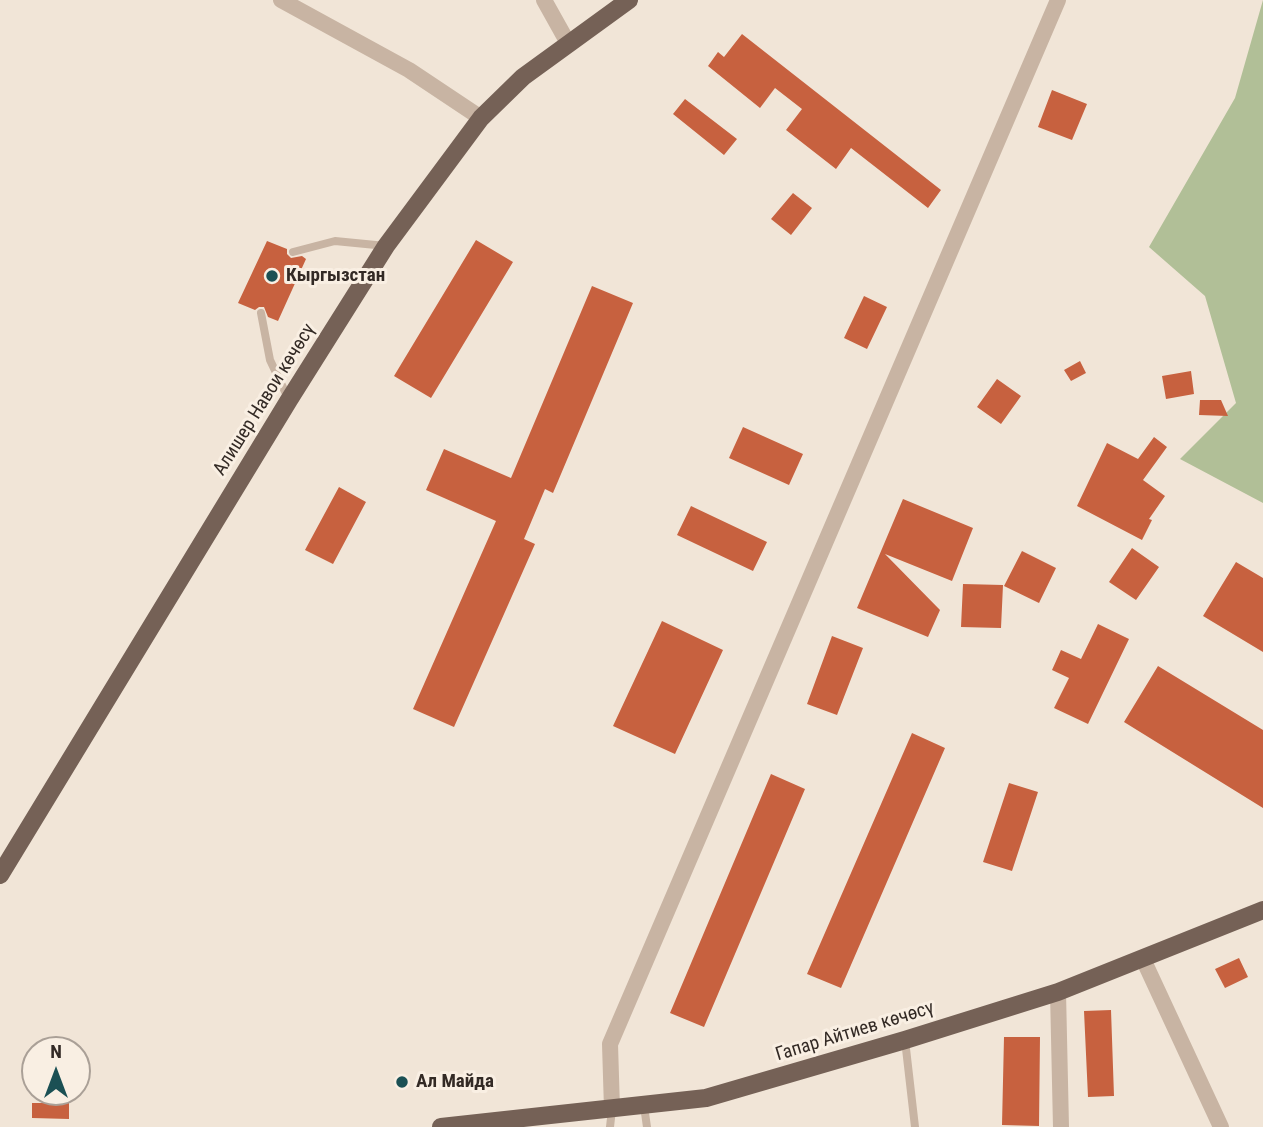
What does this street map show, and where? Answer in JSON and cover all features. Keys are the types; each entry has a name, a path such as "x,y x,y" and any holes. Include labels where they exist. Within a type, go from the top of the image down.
{"main road":[{"name":"Алишер Навои көчөсү","path":"0,875 289,400 386,246 481,118 523,77 629,0"},
{"name":"Гапар Айтиев көчөсү","path":"441,1127 611,1118 644,1106 706,1098 1058,992 1263,910"}],"street":[{"path":"281,0 409,70 481,118"},
{"path":"544,0 568,44"},
{"path":"611,1118 610,1044 1058,0"},
{"path":"1143,959 1221,1127"},
{"path":"1058,992 1061,1127"}],"lane":[{"path":"293,252 335,241 386,246"},
{"path":"261,313 270,360 289,400"},
{"path":"905,1040 915,1127"},
{"path":"644,1106 647,1127"}],"green space":[{"path":"1263,0 1263,503 1180,459 1236,403 1205,296 1149,247 1235,98"}],"building":[{"path":"742,34 941,190 928,208 851,148 836,169 786,130 802,109 775,88 760,108 708,66 718,52 724,57"},
{"path":"1052,90 1087,104 1072,140 1038,127"},
{"path":"685,99 737,139 724,155 673,114"},
{"path":"793,193 812,208 791,235 771,219"},
{"path":"476,240 513,262 431,398 394,376"},
{"path":"267,241 287,249 291,258 302,256 306,259 278,321 268,317 264,307 255,310 238,303"},
{"path":"592,286 633,303 553,493 545,489 524,539 535,544 454,727 413,709 496,521 426,490 444,449 511,478"},
{"path":"864,296 887,307 867,349 844,338"},
{"path":"1080,361 1086,373 1071,381 1064,370"},
{"path":"1191,371 1194,394 1166,399 1162,376"},
{"path":"997,379 1021,396 1001,424 977,407"},
{"path":"1200,400 1221,400 1228,416 1199,415"},
{"path":"743,427 803,454 789,485 729,458"},
{"path":"1154,437 1167,447 1143,480 1165,496 1149,519 1152,520 1142,540 1077,506 1107,443 1138,459"},
{"path":"339,487 366,502 333,564 305,550"},
{"path":"903,499 973,528 952,581 885,554 940,610 928,637 857,608"},
{"path":"691,506 767,542 753,571 677,535"},
{"path":"1132,548 1159,567 1136,600 1109,582"},
{"path":"1022,551 1056,568 1039,603 1004,586"},
{"path":"1236,562 1263,578 1263,652 1203,616"},
{"path":"963,584 1003,585 1001,628 961,627"},
{"path":"662,621 723,650 675,754 613,726"},
{"path":"1098,624 1129,639 1088,724 1054,708 1069,678 1052,670 1061,650 1081,659"},
{"path":"832,636 863,648 837,715 807,704"},
{"path":"1158,666 1263,730 1263,808 1124,722"},
{"path":"912,733 945,748 841,988 807,974"},
{"path":"771,774 805,789 704,1027 670,1013"},
{"path":"1009,783 1038,792 1012,871 983,862"},
{"path":"1239,958 1248,977 1225,988 1215,969"},
{"path":"1111,1010 1114,1096 1088,1097 1084,1011"},
{"path":"1004,1037 1040,1037 1039,1126 1002,1125"},
{"path":"32,1106 69,1106 69,1119 32,1118"}],"place":[{"name":"Кыргызстан","path":"272,276"},
{"name":"Ал Майда","path":"402,1082"}]}
